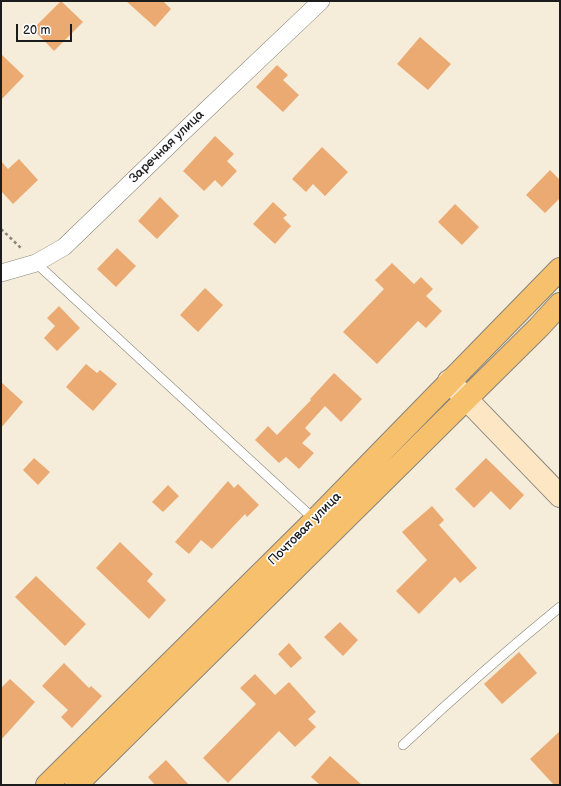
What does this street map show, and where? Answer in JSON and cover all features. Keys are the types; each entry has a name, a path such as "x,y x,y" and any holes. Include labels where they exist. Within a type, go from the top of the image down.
{"main road":[{"name":"Почтовая улица","path":"47,785 315,520 560,269"},
{"name":"Почтовая улица","path":"76,785 539,327 560,304"}],"street":[{"name":"Заречная улица","path":"1,274 36,263 64,247 321,1"},
{"path":"449,382 560,496"}],"lane":[{"path":"36,263 315,520"},
{"path":"403,745 460,692 531,630 560,607"}],"path":[{"path":"1,229 36,263"}],"building":[{"path":"61,1 83,22 54,51 33,29"},
{"path":"126,1 163,1 171,9 155,27"},
{"path":"420,37 451,64 428,90 397,64"},
{"path":"1,54 24,76 1,100"},
{"path":"277,65 288,75 283,80 299,95 283,112 256,87"},
{"path":"215,136 234,154 227,161 237,171 222,187 215,180 204,191 183,171"},
{"path":"322,147 348,172 325,196 313,184 306,192 292,179"},
{"path":"19,159 38,180 13,204 1,191 1,161 8,169"},
{"path":"550,170 560,180 560,198 545,213 526,195"},
{"path":"160,197 179,216 157,239 138,221"},
{"path":"273,202 287,215 283,218 291,226 275,244 253,224"},
{"path":"455,204 479,227 462,245 438,222"},
{"path":"117,248 136,266 116,287 97,269"},
{"path":"392,263 414,284 421,277 433,289 426,296 442,311 426,328 418,321 377,364 343,332 384,289 375,280"},
{"path":"205,288 223,305 198,332 180,315"},
{"path":"59,306 80,328 57,351 44,338 55,326 47,318"},
{"path":"86,364 97,373 100,370 117,384 93,411 66,387"},
{"path":"334,373 362,399 341,422 325,406 305,428 311,434 302,443 314,453 299,469 286,457 279,463 255,440 268,426 277,435 311,400 310,399"},
{"path":"1,382 23,402 1,428"},
{"path":"34,458 50,472 38,485 23,470"},
{"path":"486,458 524,495 510,510 491,491 474,508 455,489"},
{"path":"228,481 234,488 238,484 259,505 247,517 245,514 212,549 201,540 189,554 175,542"},
{"path":"168,485 179,496 163,512 152,502"},
{"path":"432,506 444,520 439,525 477,568 460,583 455,577 419,614 396,591 427,560 402,532"},
{"path":"120,542 153,574 147,581 166,600 149,619 96,568"},
{"path":"36,576 86,624 65,646 15,597"},
{"path":"340,622 358,640 343,656 324,637"},
{"path":"289,643 302,658 291,668 278,654"},
{"path":"519,652 537,673 502,704 484,684"},
{"path":"64,663 89,688 91,686 102,696 72,728 61,717 68,710 42,686"},
{"path":"255,674 275,695 289,682 316,712 308,719 316,727 295,747 279,731 228,783 203,758 256,704 240,688"},
{"path":"10,679 35,702 1,740 1,688"},
{"path":"560,731 560,785 554,785 530,759"},
{"path":"330,756 362,785 320,785 311,777"},
{"path":"166,760 189,785 155,785 148,777"}]}
